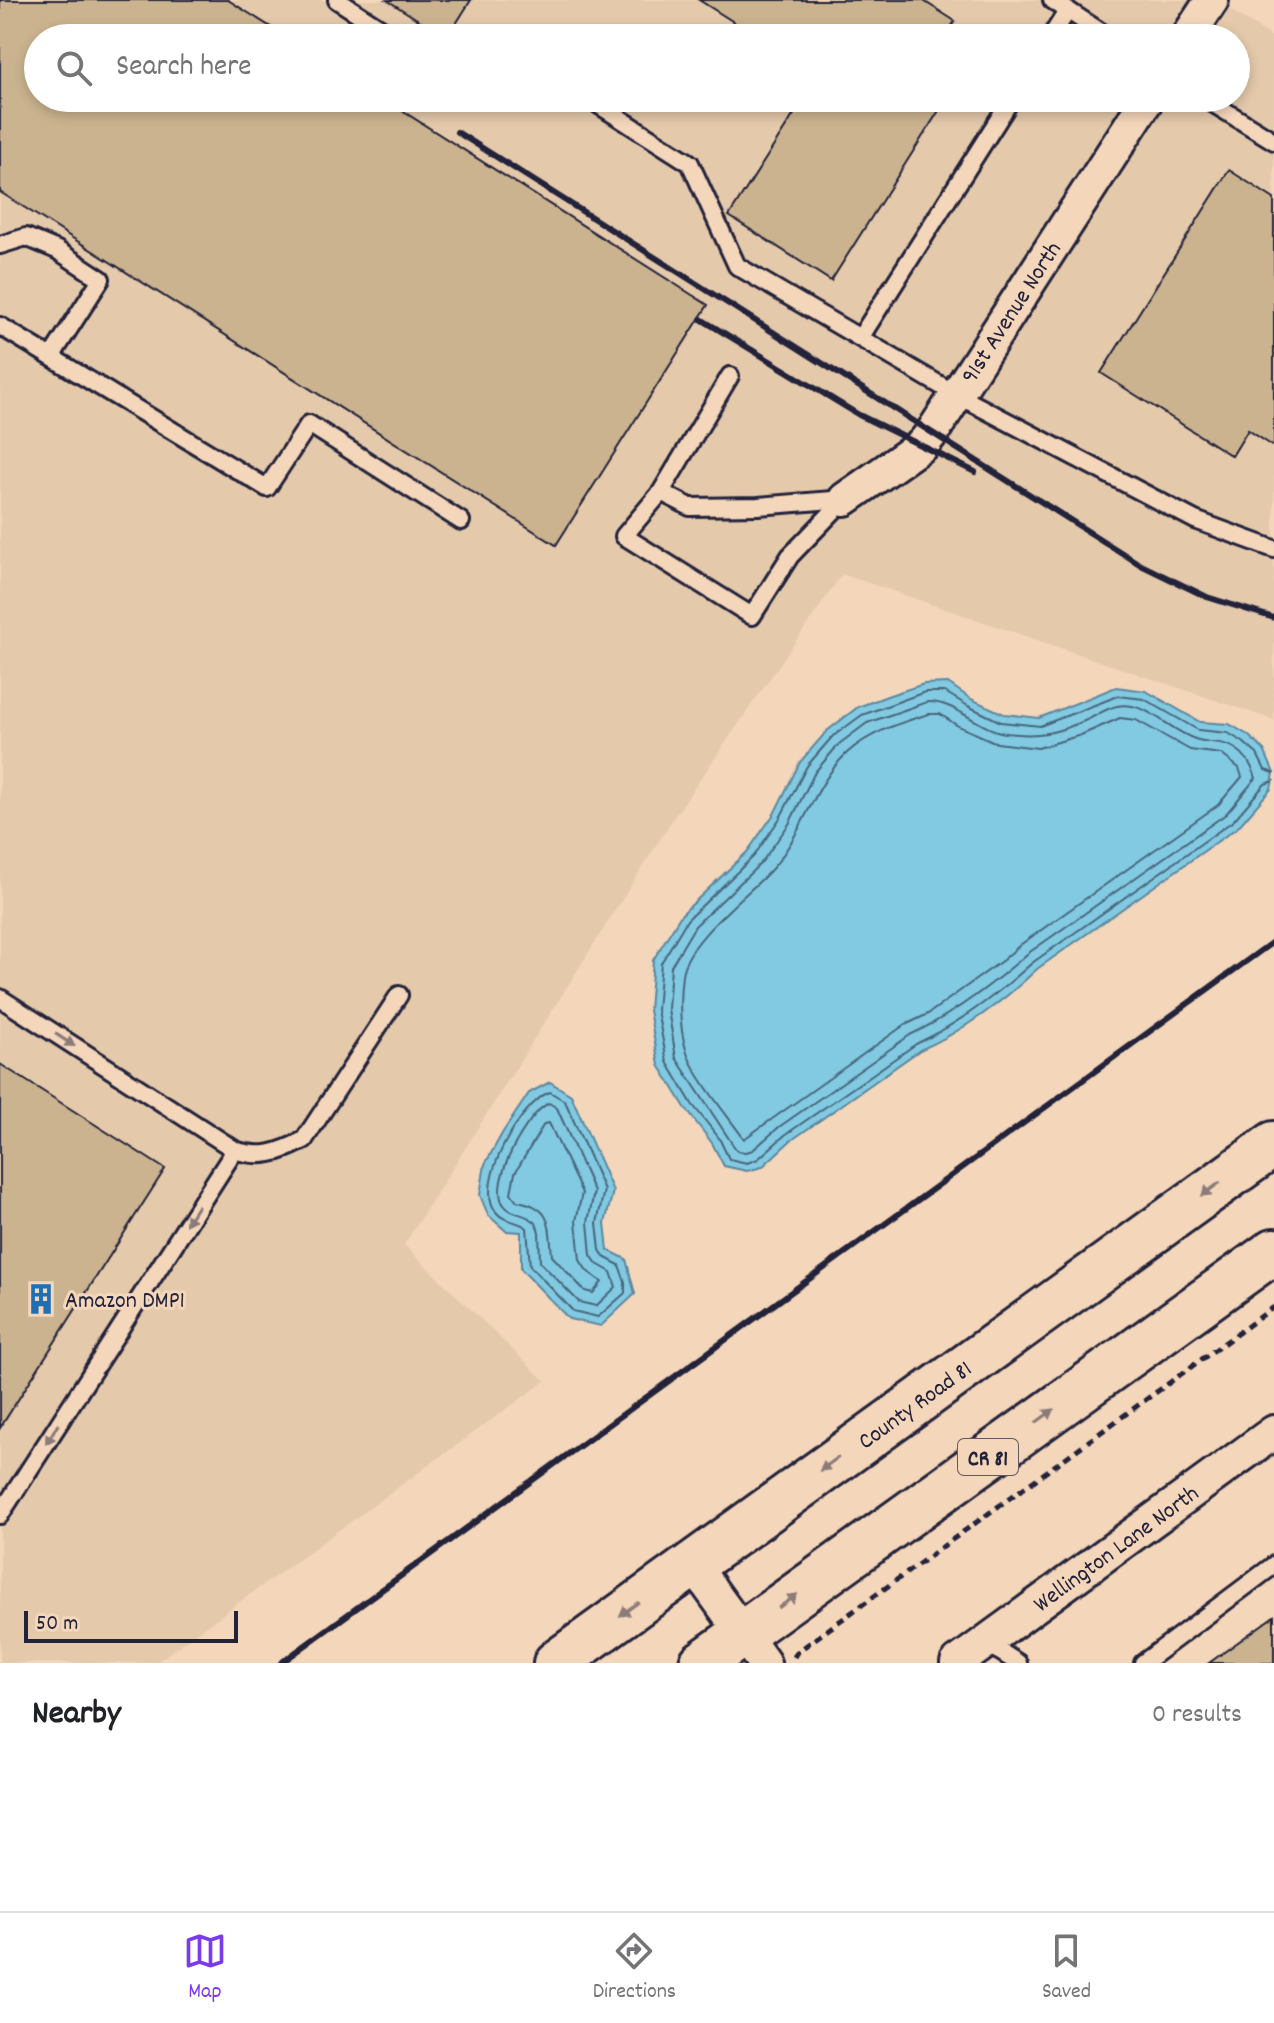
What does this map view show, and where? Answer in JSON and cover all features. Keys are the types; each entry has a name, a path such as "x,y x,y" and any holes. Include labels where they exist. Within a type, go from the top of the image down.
{"highway":[{"name":"County Road 81","path":"556,1663 1274,1144"},
{"name":"CR 81","path":"702,1663 754,1648 1274,1251"}],"street":[{"path":"1196,24 1212,0"},
{"name":"91st Avenue North","path":"845,499 922,445 1139,112"},
{"name":"Wellington Lane North","path":"957,1663 1274,1432"},
{"path":"692,1563 754,1648"}],"lane":[{"path":"337,0 374,24"},
{"path":"1052,0 1089,24"},
{"path":"1059,24 1068,10"},
{"path":"610,112 690,163 737,266 957,395 1195,520 1274,549"},
{"path":"860,338 1003,112"},
{"path":"1227,112 1274,141"},
{"path":"0,245 26,237 57,250 101,279 51,357"},
{"path":"0,326 267,488 309,424 461,521"},
{"path":"730,376 661,492 624,536 752,616 790,556 845,499"},
{"path":"661,492 690,507 758,506 845,499"},
{"path":"0,998 235,1150 252,1156 282,1152 304,1140 399,995"},
{"path":"0,1515 235,1150"},
{"path":"1143,1663 1274,1565"},
{"path":"985,1642 1018,1663"}],"path":[{"path":"789,1663 797,1652 1274,1307"}],"shaded area":[{"path":"0,0 1214,0 1274,38 1274,720 842,574 674,817 404,1245 545,1381 155,1663 0,1663"}],"water":[{"path":"948,683 971,699 1004,714 1039,718 1116,687 1146,691 1200,722 1229,724 1248,735 1264,750 1274,773 1271,789 1238,827 1037,969 982,1015 920,1050 789,1142 762,1167 747,1171 724,1166 659,1065 649,1010 653,960 681,915 747,852 774,814 800,762 827,731 858,707 924,684"},
{"path":"550,1082 571,1095 613,1191 605,1223 608,1250 626,1259 635,1294 601,1326 569,1319 521,1269 521,1232 506,1231 488,1215 480,1195 485,1164 503,1132 529,1093"}],"building":[{"path":"0,0 228,0 266,24 24,24 24,112 404,112 708,305 556,545 0,192"},
{"path":"387,0 471,0 456,24 425,24"},
{"path":"699,0 922,0 955,21 953,24 737,24"},
{"path":"795,112 938,112 831,281 729,216"},
{"path":"1229,170 1274,199 1274,447 1248,430 1232,456 1101,373"},
{"name":"Amazon DMP1","path":"0,1064 165,1169 0,1428"},
{"path":"1274,1616 1274,1663 1209,1663"}],"railway":[{"path":"457,132 1141,565 1207,597 1274,618"},
{"path":"701,319 859,415 975,472"},
{"path":"281,1663 1274,941"}],"place":[{"name":"Amazon DMP1","path":"41,1299"}]}
